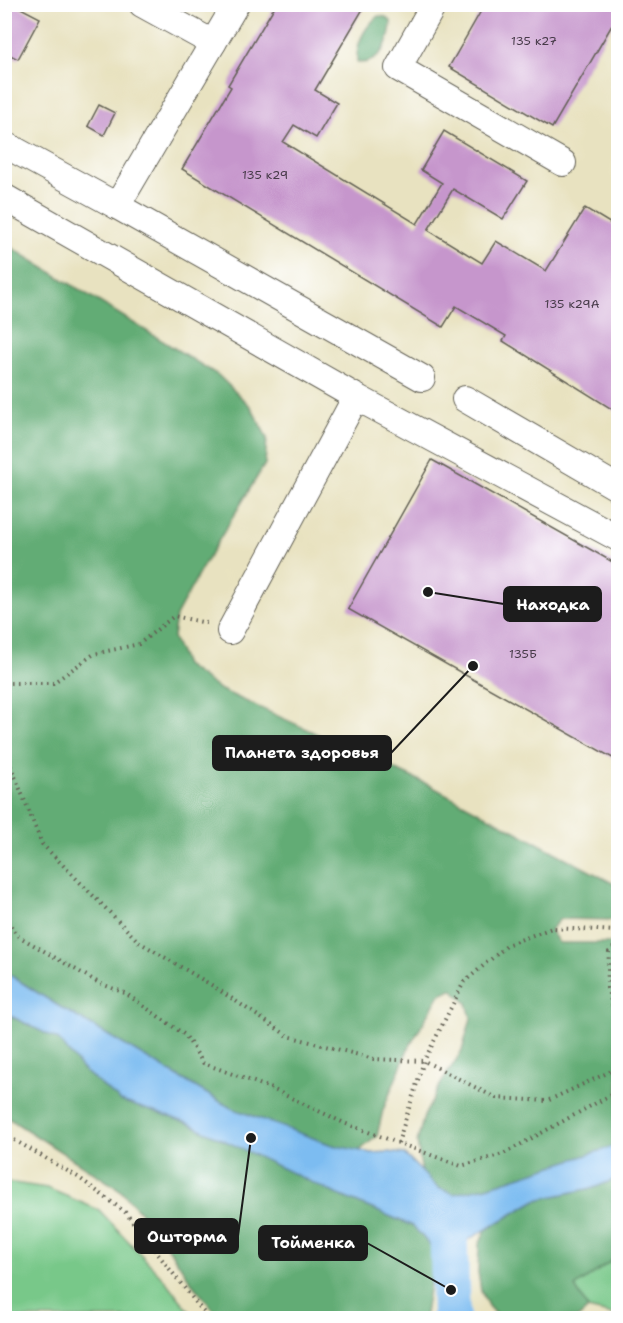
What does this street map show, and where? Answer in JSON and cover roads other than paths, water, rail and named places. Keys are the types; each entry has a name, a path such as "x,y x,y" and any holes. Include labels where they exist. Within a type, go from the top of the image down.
{"lane":[{"path":"142,4 213,43"},
{"path":"117,206 236,4"},
{"path":"435,4 398,68 563,163"},
{"path":"4,144 422,378"},
{"path":"4,196 356,397 618,538"},
{"path":"230,631 356,397"},
{"path":"465,399 618,488"}],"water":[{"path":"5,972 231,1108 332,1145 371,1153 404,1154 438,1188 454,1194 487,1187 618,1145 618,1178 596,1187 536,1200 456,1247 435,1251 413,1226 334,1193 188,1123 121,1101 82,1069 59,1040 5,1013"}],"waterway":[{"path":"448,1217 451,1318"}],"place":[{"name":"Находка","path":"428,592"},
{"name":"Планета здоровья","path":"473,666"},
{"name":"Ошторма","path":"251,1138"},
{"name":"Тойменка","path":"451,1290"}]}
